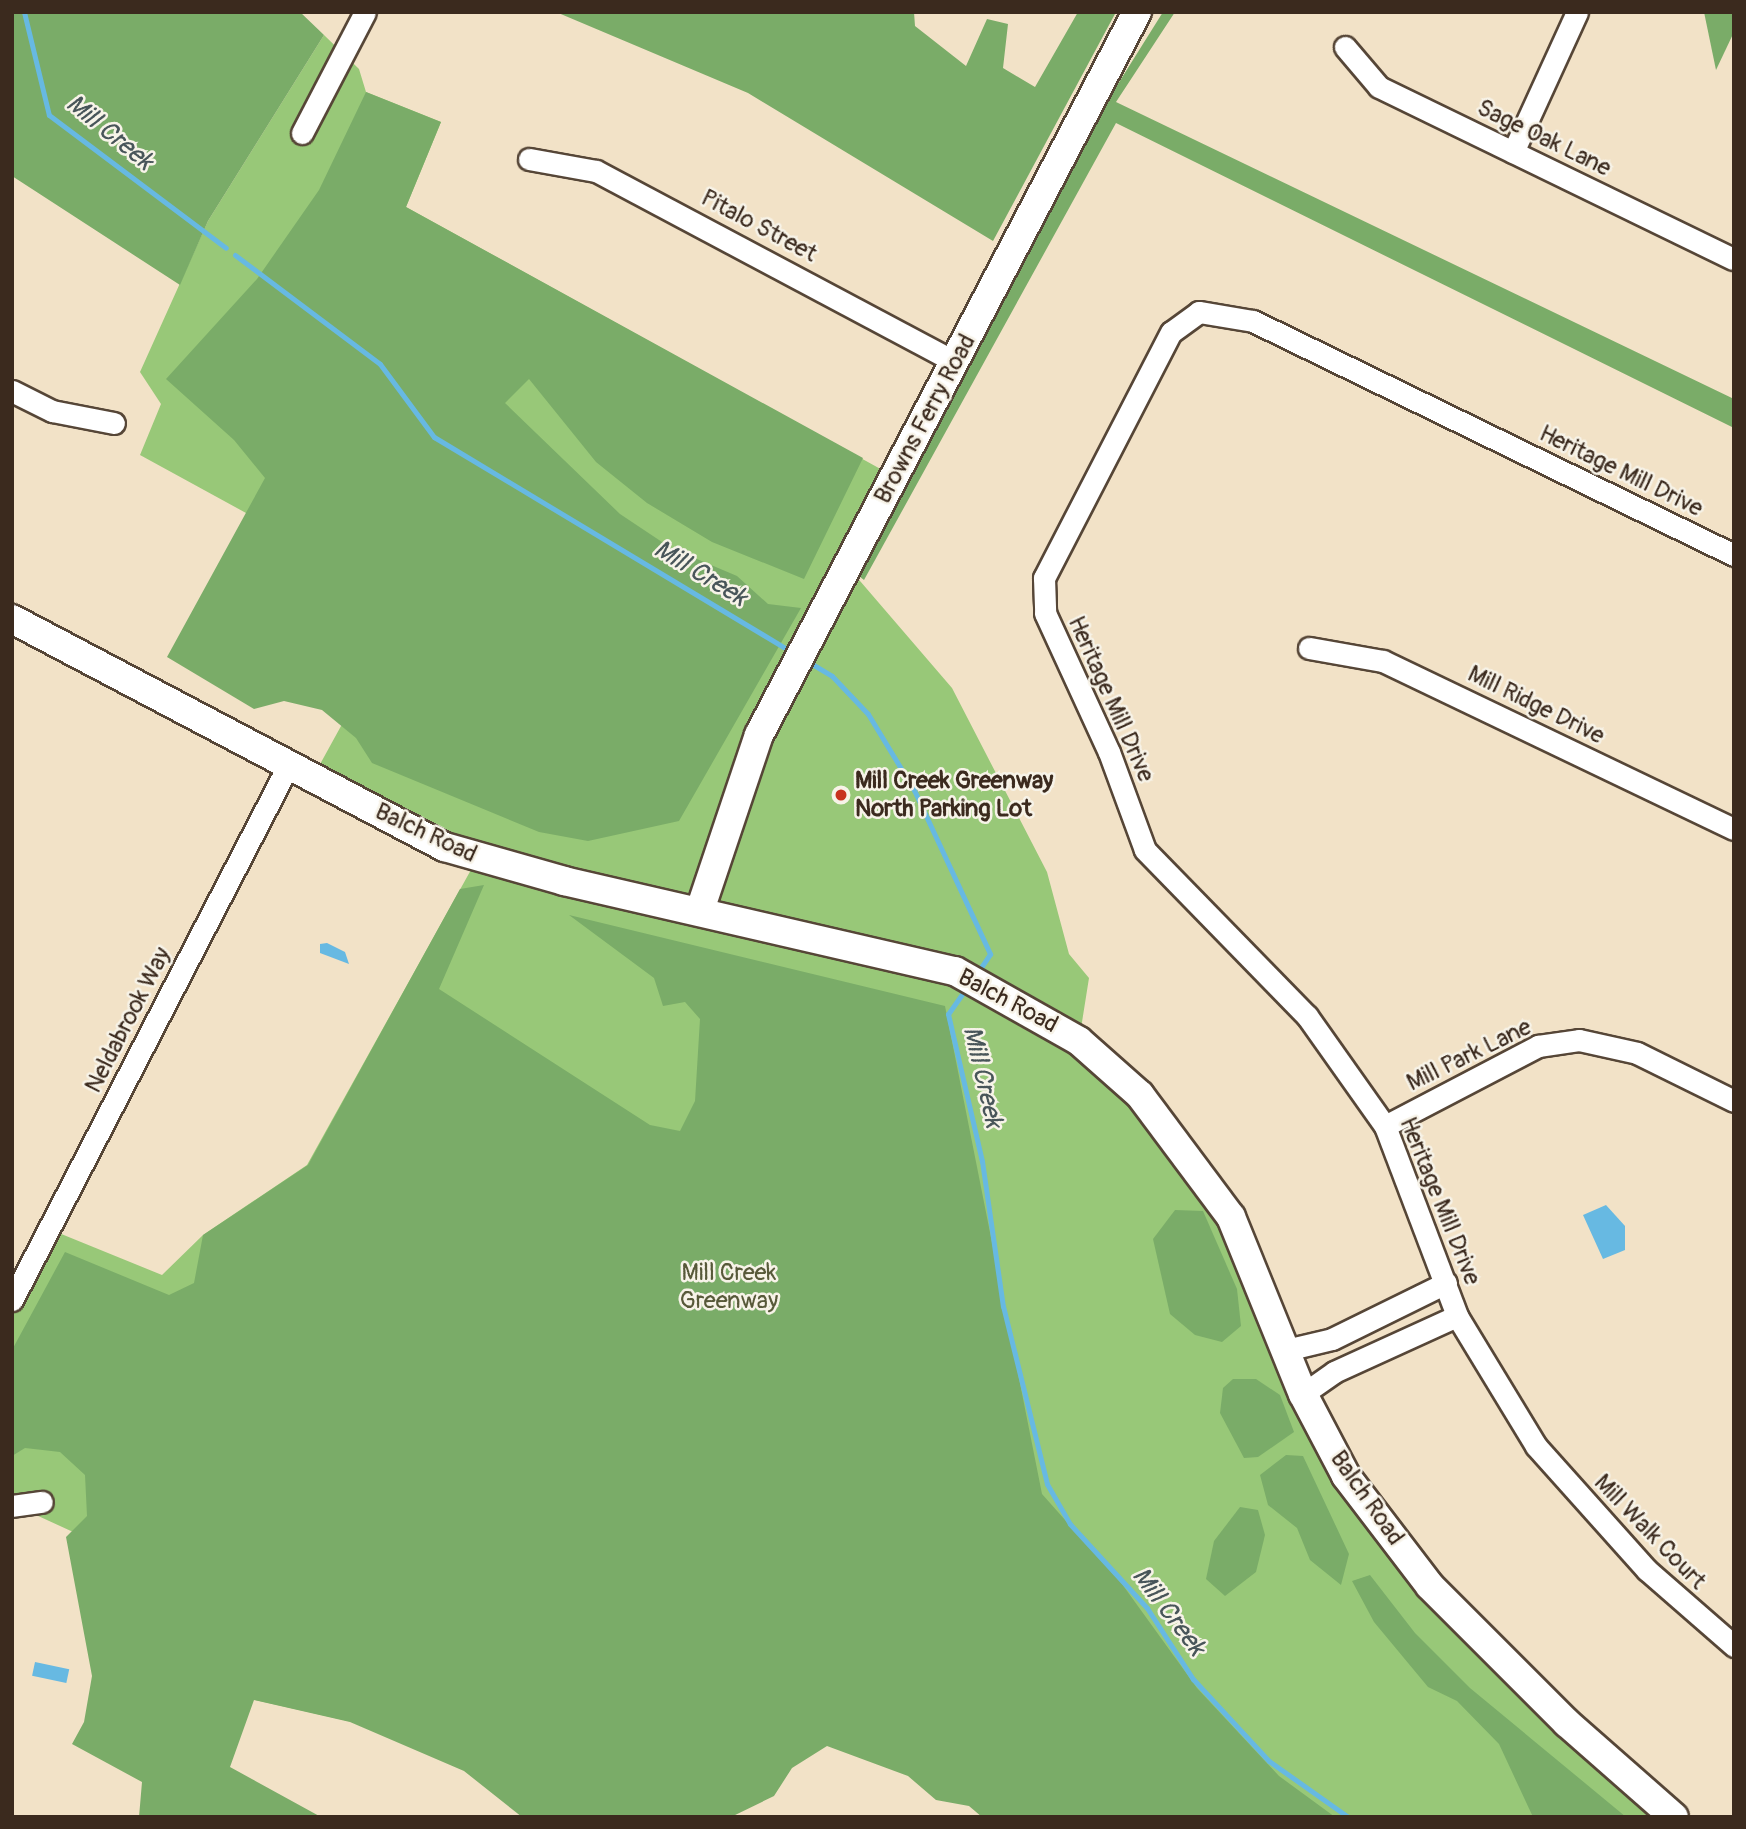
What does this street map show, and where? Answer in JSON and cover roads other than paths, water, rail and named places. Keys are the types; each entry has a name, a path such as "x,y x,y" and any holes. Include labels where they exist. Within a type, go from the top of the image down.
{"street":[{"path":"302,133 365,12"},
{"name":"Browns Ferry Road","path":"700,910 759,735 1137,12"},
{"path":"1513,152 1577,12"},
{"name":"Sage Oak Lane","path":"1345,47 1379,87 1734,259"},
{"name":"Pitalo Street","path":"529,159 596,171 955,362"},
{"name":"Heritage Mill Drive","path":"1536,1446 1457,1316 1385,1126 1307,1016 1145,850 1109,752 1045,614 1044,578 1171,332 1199,312 1253,321 1734,555"},
{"path":"12,391 52,411 114,423"},
{"name":"Balch Road","path":"12,619 466,855 956,971 1023,1004 1120,1077 1184,1147 1231,1217 1303,1394 1346,1476 1430,1586 1567,1723 1675,1817"},
{"name":"Mill Ridge Drive","path":"1309,648 1383,661 1734,829"},
{"name":"Neldabrook Way","path":"12,1300 289,764"},
{"name":"Browns Ferry Road","path":"629,895 666,895 698,877 726,831"},
{"name":"Browns Ferry Road","path":"726,831 725,891 759,925"},
{"name":"Mill Park Lane","path":"1385,1126 1538,1046 1578,1040 1637,1053 1734,1101"},
{"path":"1286,1350 1332,1339 1446,1283"},
{"path":"1303,1394 1335,1372 1457,1316"},
{"name":"Mill Walk Court","path":"1536,1446 1647,1570 1734,1646"},
{"path":"12,1506 42,1502"}],"water":[{"path":"327,943 345,952 349,964 320,953 320,944"},
{"path":"1606,1205 1625,1226 1625,1250 1603,1259 1583,1215"},
{"path":"35,1662 69,1669 66,1683 32,1676"}],"waterway":[{"name":"Mill Creek","path":"24,12 49,115 226,248"},
{"name":"Mill Creek","path":"235,255 380,364 434,437 792,652"},
{"name":"Mill Creek","path":"807,661 832,676 868,714 914,790 990,954 977,973"},
{"name":"Mill Creek","path":"967,987 948,1014 982,1161 1003,1306 1047,1484 1070,1524 1147,1608 1193,1679 1269,1761 1348,1817"}],"place":[{"name":"Mill Creek Greenway North Parking Lot","path":"841,795"}],"park label":[{"name":"Mill Creek Greenway","path":"729,1287"}]}
